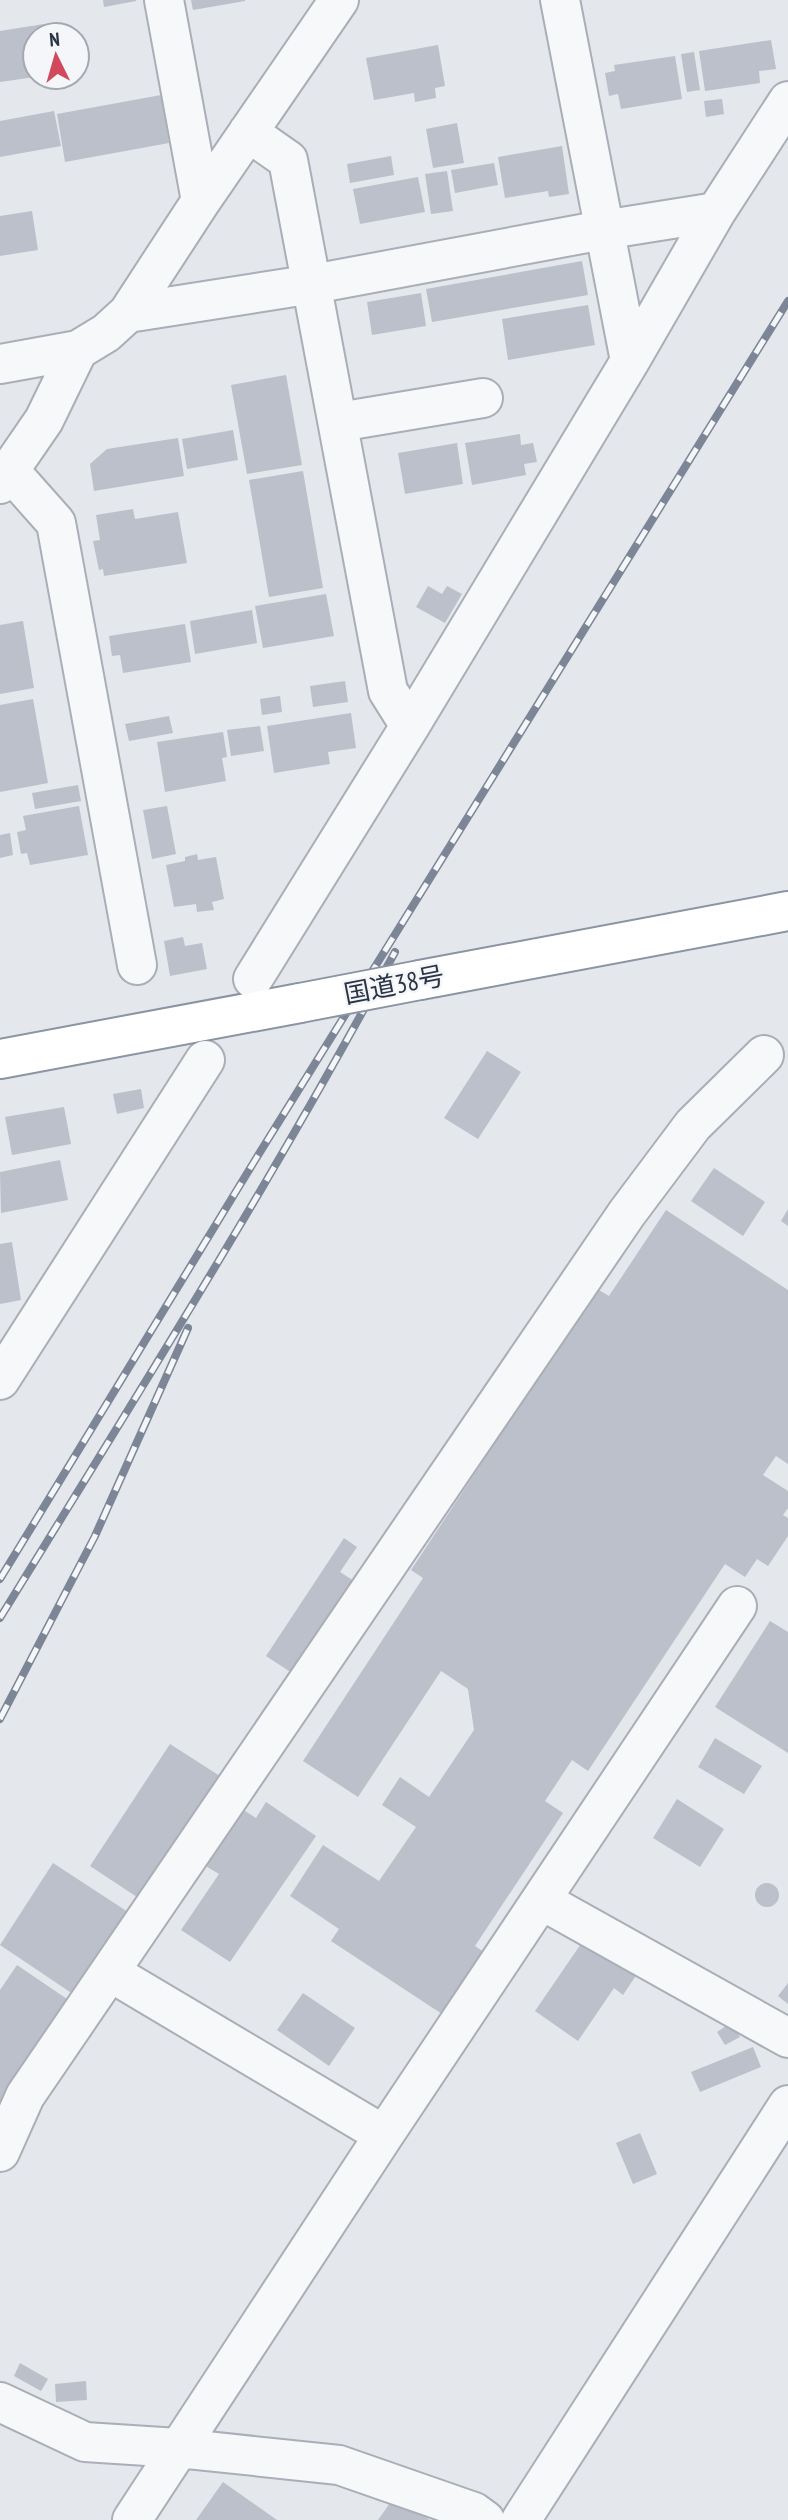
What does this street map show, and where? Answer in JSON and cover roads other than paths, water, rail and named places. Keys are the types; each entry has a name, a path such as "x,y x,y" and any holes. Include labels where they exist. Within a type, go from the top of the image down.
{"highway":[{"name":"国道38号","path":"0,1059 788,911"}],"street":[{"path":"164,0 201,201"},
{"path":"0,363 78,350 106,333 128,313 201,201 340,0"},
{"path":"560,0 630,361"},
{"path":"253,979 410,726 630,361 716,212 788,101"},
{"path":"248,132 288,160 388,691 410,726"},
{"path":"128,313 313,284 603,230 716,212"},
{"path":"78,350 44,420 5,477 56,523 137,965"},
{"path":"339,422 483,398"},
{"path":"0,2152 25,2096 627,1213 693,1125 764,1055"},
{"path":"0,1380 205,1060"},
{"path":"132,2520 384,2135 737,1606"},
{"path":"541,1900 788,2038"},
{"path":"110,1972 384,2135"},
{"path":"522,2520 788,2105"},
{"path":"0,2402 85,2442 178,2448 339,2465 474,2512 485,2520"}],"railway":[{"path":"0,1579 257,1157 788,301"},
{"path":"0,1618 252,1205 395,952"},
{"path":"0,1719 95,1536 188,1328"}]}
